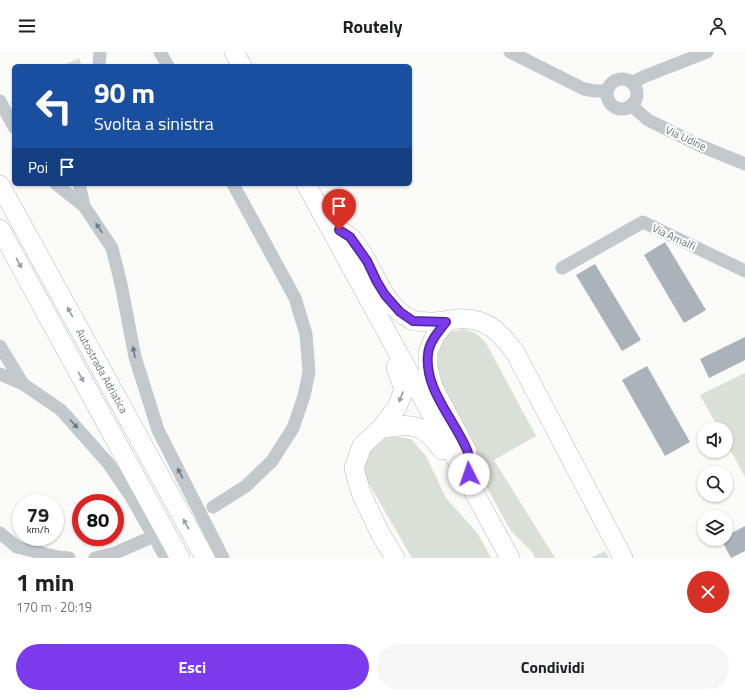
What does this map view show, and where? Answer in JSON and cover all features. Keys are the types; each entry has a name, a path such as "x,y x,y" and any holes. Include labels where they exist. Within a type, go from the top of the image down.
{"highway":[{"path":"234,52 241,64"},
{"name":"Autostrada Adriatica","path":"0,185 205,558"},
{"path":"307,186 510,558"},
{"path":"328,224 350,237 367,261 385,295 400,312 413,321 446,322 457,319 474,320 491,326 504,338 516,354 623,558"},
{"name":"Autostrada Adriatica","path":"0,228 180,558"},
{"path":"374,308 377,333 397,370 404,390 397,407 380,429 362,446 354,468 361,493 381,535 395,558"},
{"path":"446,322 435,336 428,352 428,368 434,387 468,451 470,486"},
{"path":"380,429 401,425 420,427 435,440 454,468 470,486"}],"street":[{"path":"99,64 100,52"},
{"path":"160,52 167,64"},
{"path":"510,52 584,89 607,92"},
{"path":"632,83 643,77 707,52"},
{"path":"624,79 632,83 635,86 636,99 631,105 622,108 612,105 607,96 611,83 624,79"},
{"path":"0,101 12,123"},
{"name":"Via Udine","path":"631,105 648,120 701,146 745,164"},
{"path":"59,186 84,206 112,248 121,284 135,357 158,430 223,558"},
{"path":"79,186 84,206"},
{"path":"213,507 246,486 272,461 293,428 304,396 309,372 306,334 295,298 233,186"},
{"name":"Via Amalfi","path":"562,268 643,222 745,271"},
{"path":"0,346 23,384"},
{"path":"0,374 23,384 61,410 108,463 130,495 166,558"},
{"path":"0,533 18,547 58,557 69,558"},
{"path":"95,558 115,553 144,540"}],"shaded area":[{"path":"79,58 81,64 65,64"},
{"path":"464,329 477,334 486,343 536,436 494,460 555,558 535,558 533,553 511,531 475,466 436,379 434,346 450,332"},
{"path":"745,373 745,477 733,455 733,422 715,422 700,395"},
{"path":"392,436 411,439 426,456 446,498 478,534 491,558 412,558 364,475 365,457 374,442"},
{"path":"605,551 609,558 591,558"}],"building":[{"path":"665,242 706,310 684,323 644,255"},
{"path":"595,264 641,340 622,351 576,275"},
{"path":"745,337 745,360 709,378 700,359"},
{"path":"647,366 690,442 665,456 622,380"},
{"path":"745,526 745,551 731,558 725,546 733,546 733,532"}],"route":[{"path":"339,230 350,237 367,261 385,295 400,312 413,321 446,322 435,336 428,352 428,368 434,387 468,451 469,474"}]}
